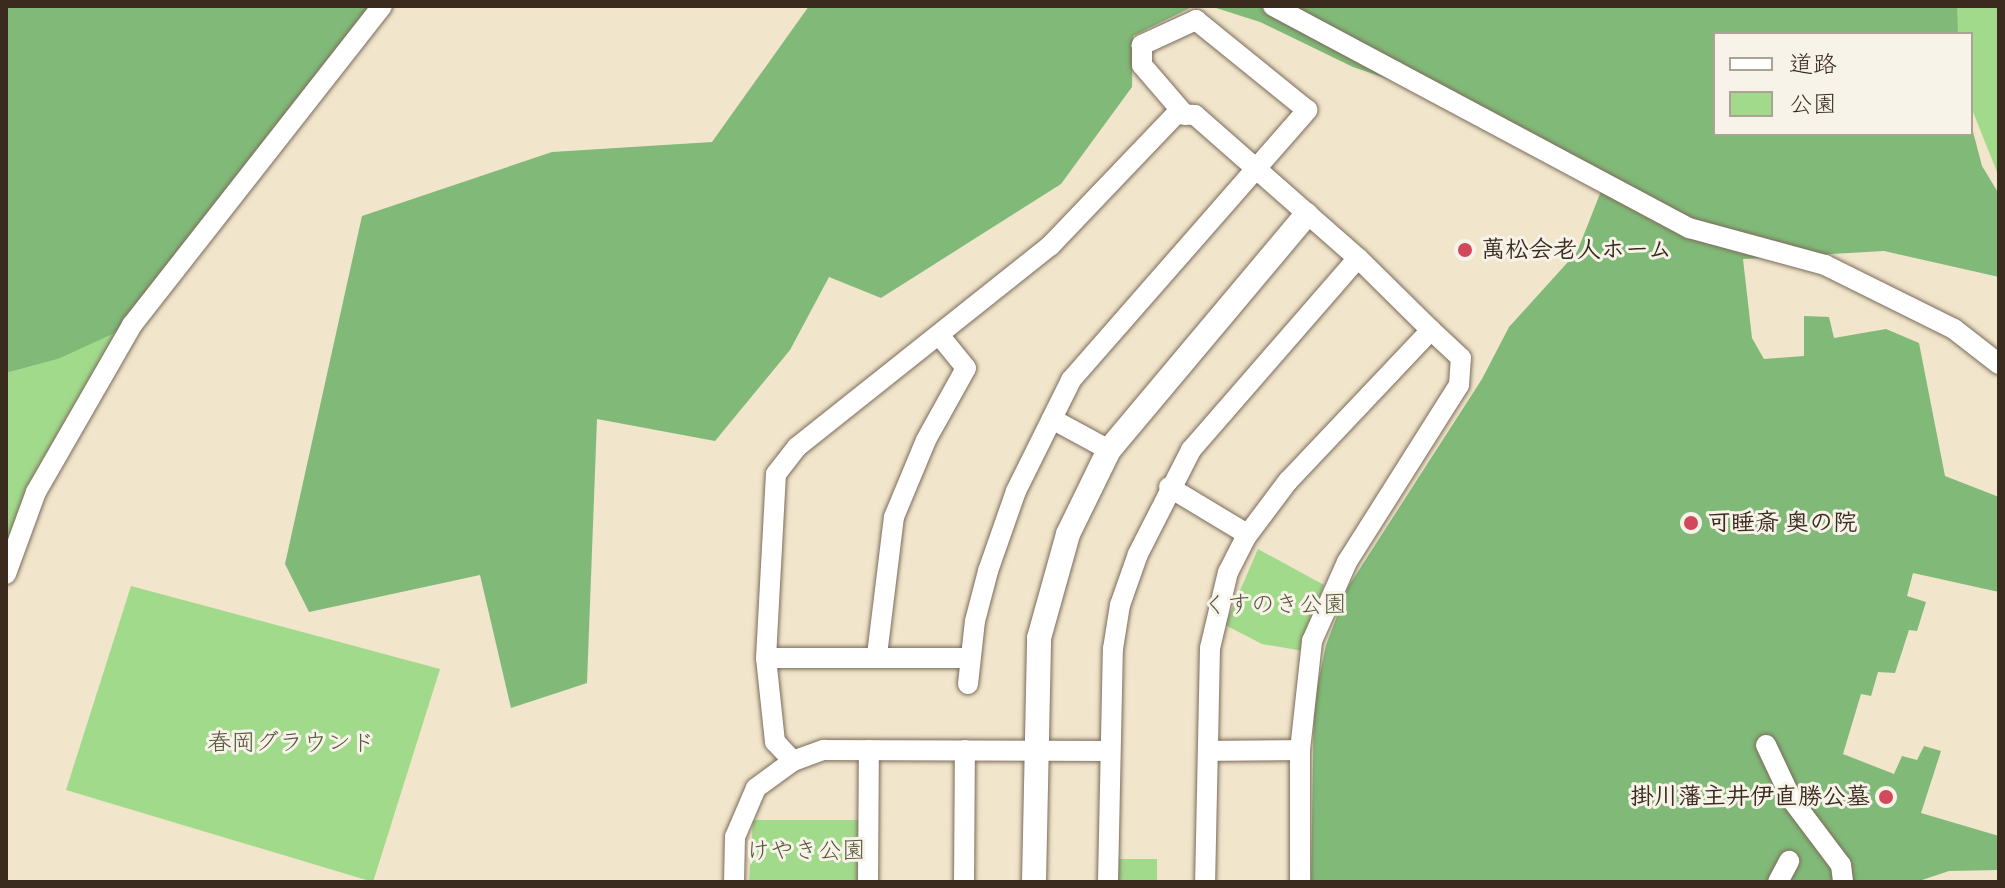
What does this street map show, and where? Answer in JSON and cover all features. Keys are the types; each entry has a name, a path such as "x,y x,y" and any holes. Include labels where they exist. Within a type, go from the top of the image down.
{"street":[{"path":"6,574 36,492 132,325 382,6"},
{"path":"1273,6 1689,228 1825,265 1954,329 1999,364"},
{"path":"968,684 970,658 988,571 1016,491 1071,380 1307,110 1196,20 1142,45 1142,65 1185,115"},
{"path":"793,761 775,742 766,658 776,474 797,447 1050,246 1176,114 1185,115 1212,128 1306,215 1358,258 1461,358 1459,385 1334,589 1312,641 1300,750 1300,882"},
{"path":"1034,882 1036,671 1046,598 1084,494 1109,450 1306,215"},
{"path":"1108,882 1113,649 1120,605 1169,487 1191,450 1358,258"},
{"path":"1205,882 1210,648 1216,614 1247,534 1288,481 1431,330"},
{"path":"877,655 894,517 926,440 966,368 940,336"},
{"path":"1052,419 1109,450"},
{"path":"1169,487 1247,534"},
{"path":"766,658 877,655 970,658"},
{"path":"1766,745 1792,800 1834,852 1843,882"},
{"path":"734,882 742,813 756,788 793,761 824,750 1109,751"},
{"path":"868,882 869,750"},
{"path":"964,882 965,750"},
{"path":"1208,751 1300,750"},
{"path":"1778,882 1789,861"}],"green space":[{"path":"6,6 383,6 132,325 58,359 6,373"},
{"path":"809,6 1194,6 1133,36 1132,87 1061,184 881,298 829,277 790,350 715,441 597,419 587,683 511,708 480,575 309,612 285,564 362,216 552,152 712,142"},
{"path":"1210,6 1957,6 1958,32 1713,32 1713,136 1973,136 1973,132 1982,166 1999,194 1999,277 1884,251 1743,259 1752,338 1764,359 1804,356 1804,316 1829,317 1834,338 1886,329 1919,343 1945,476 1999,497 1999,592 1913,573 1907,596 1926,602 1917,631 1909,630 1895,673 1878,672 1871,696 1861,694 1843,754 1894,774 1902,756 1917,760 1924,746 1941,751 1921,813 1999,836 1999,870 1949,871 1916,882 1311,882 1314,702 1326,645 1348,587 1482,379 1509,327 1577,252 1605,181 1446,99 1353,67 1260,22"},
{"path":"1955,6 1999,6 1999,177 1973,112 1973,32 1955,32"},
{"path":"138,318 80,412 6,574 6,373 58,359"},
{"name":"くすのき公園","path":"1258,549 1324,585 1303,651 1262,644 1225,625"},
{"name":"春岡グラウンド","path":"131,586 440,669 373,882 66,790"},
{"name":"けやき公園","path":"753,820 861,820 861,882 749,882"},
{"path":"1108,859 1157,859 1157,882 1108,882"}],"place":[{"name":"萬松会老人ホーム","path":"1465,250"},
{"name":"可睡斎 奥の院","path":"1691,523"},
{"name":"掛川藩主井伊直勝公墓","path":"1886,797"}]}
